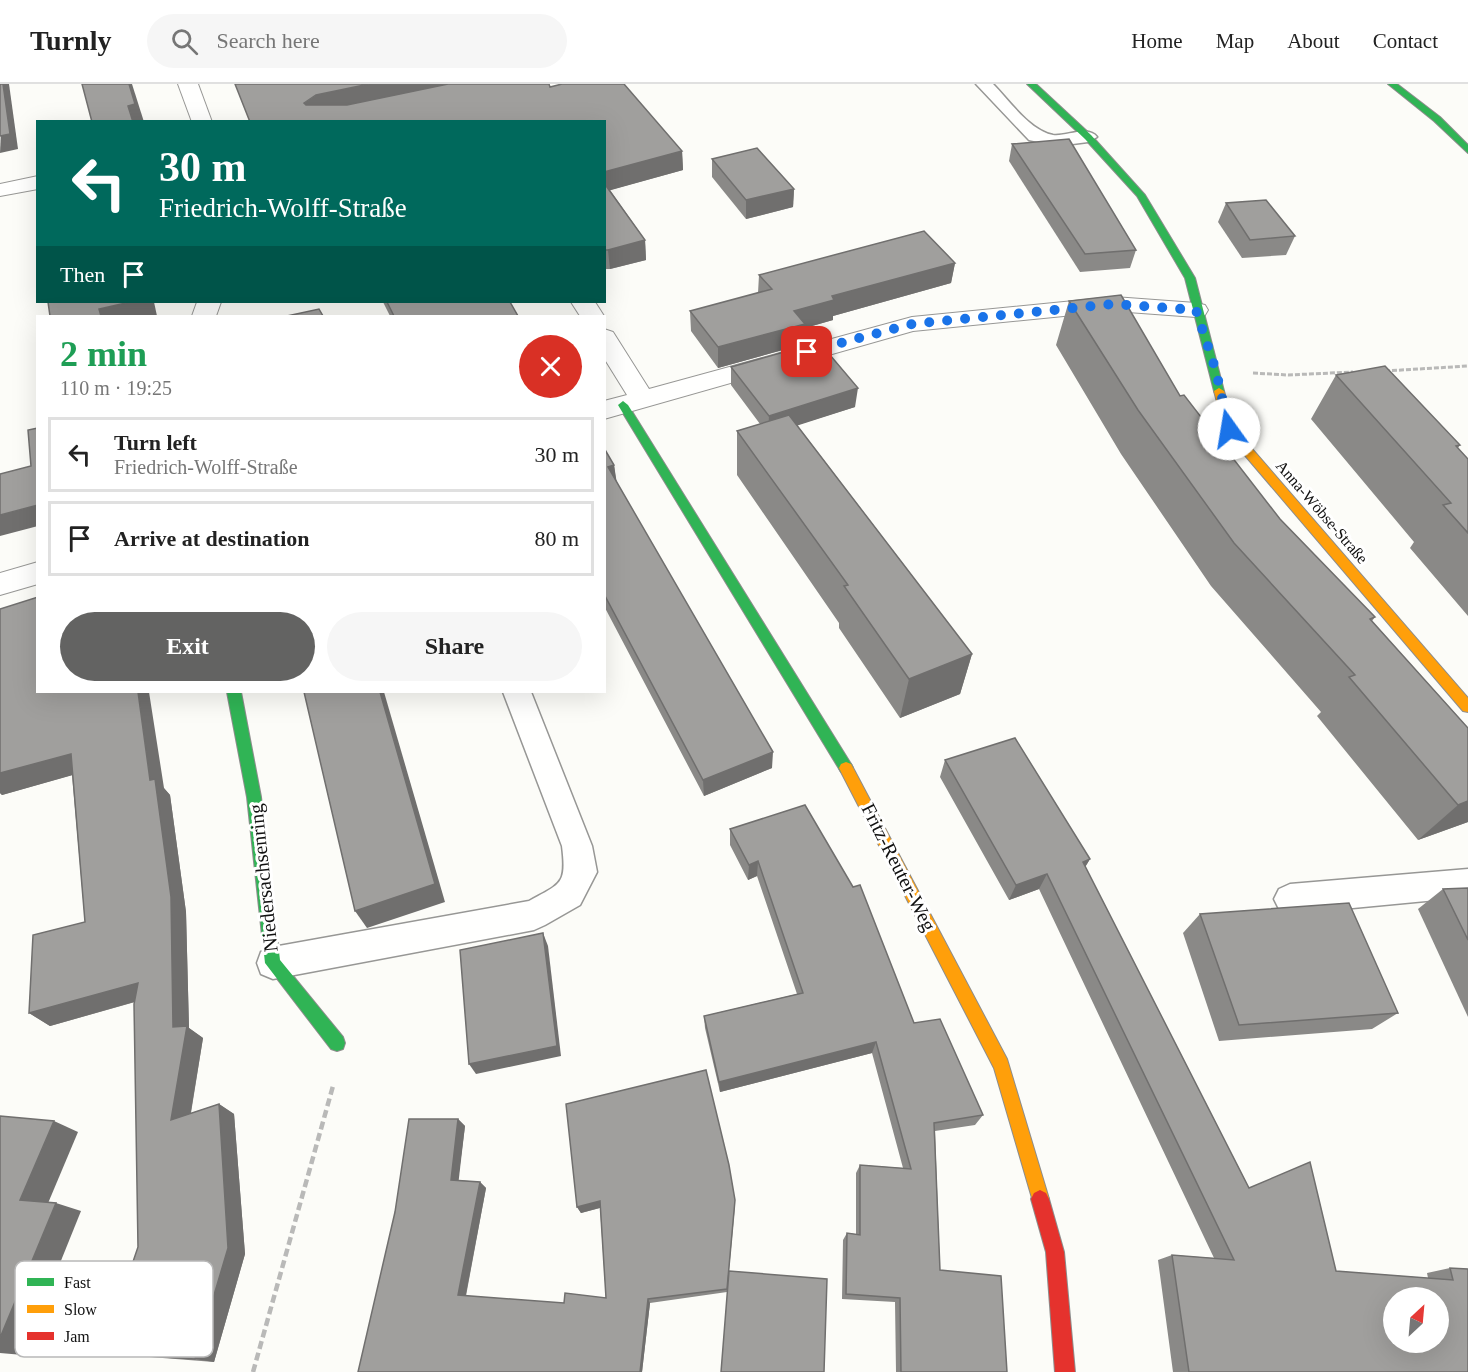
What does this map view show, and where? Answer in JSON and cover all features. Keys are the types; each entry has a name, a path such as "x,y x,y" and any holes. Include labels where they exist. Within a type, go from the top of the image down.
{"street":[{"path":"188,84 201,120"},
{"name":"Anna-Wöbse-Straße","path":"1031,84 1089,136 1141,195 1190,278 1196,310 1216,371 1229,429 1468,707"},
{"path":"1392,84 1437,120 1468,150"},
{"path":"0,190 36,182"},
{"path":"624,405 912,324 1114,304 1196,310"},
{"name":"Fritz-Reuter-Weg","path":"606,344 624,405 851,774 1001,1065 1055,1252 1065,1372"},
{"path":"0,584 36,574"},
{"name":"Niedersachsenring","path":"234,693 254,797 273,963 337,1043"}],"lane":[{"path":"984,84 1035,136 1058,141 1089,136"},
{"path":"273,963 534,915 569,895 581,872 577,846 517,693"},
{"path":"1290,899 1468,882"}],"path":[{"path":"1378,371 1468,366"},
{"path":"1216,371 1288,375 1355,372"},
{"path":"253,1372 333,1086 337,1043"}],"building":[{"path":"0,84 3,84 10,134 0,136"},
{"path":"82,84 129,84 135,104 128,106 132,120 91,120"},
{"path":"235,84 369,84 316,95 304,103 306,105 347,105 448,84 549,84 550,87 562,84 624,84 682,151 606,171 606,120 249,120"},
{"path":"1069,139 1136,250 1085,254 1012,144"},
{"path":"757,148 794,189 746,200 712,159"},
{"path":"606,186 645,240 606,250"},
{"path":"1266,200 1295,236 1250,240 1226,203"},
{"path":"924,231 955,263 832,296 834,300 794,311 805,324 718,347 690,311 772,289 759,275"},
{"path":"1121,295 1180,396 1184,395 1280,519 1375,617 1370,619 1468,728 1468,801 1458,805 1349,677 1355,675 1234,543 1138,410 1069,301"},
{"path":"48,303 126,303 99,309 101,315 50,315"},
{"path":"388,303 511,303 517,315 394,315"},
{"path":"319,309 322,315 292,315"},
{"path":"819,342 858,388 769,416 731,367"},
{"path":"1385,366 1460,445 1456,446 1468,459 1468,533 1443,505 1451,503 1336,375"},
{"path":"789,415 972,654 909,679 844,586 848,585 737,431"},
{"path":"36,428 36,506 0,515 0,474 31,466 28,430"},
{"path":"606,451 614,465 608,467 773,752 703,780 606,598"},
{"path":"36,598 36,693 138,693 150,780 155,779 171,897 173,1027 187,1026 171,1120 219,1104 228,1248 213,1298 213,1261 133,1261 138,1247 134,1004 138,983 29,1013 33,935 85,922 71,754 0,773 0,609"},
{"path":"304,693 380,693 435,884 355,911"},
{"path":"1015,738 1090,859 1083,862 1249,1188 1310,1162 1336,1271 1453,1280 1450,1268 1468,1269 1468,1372 1189,1372 1172,1255 1234,1260 1047,874 1016,885 945,760"},
{"path":"805,805 853,887 860,885 914,1023 940,1019 983,1115 934,1123 940,1270 1001,1276 1007,1372 901,1372 900,1298 846,1294 847,1233 860,1235 860,1165 911,1169 876,1042 719,1082 704,1016 803,993 758,861 749,865 730,829"},
{"path":"1468,888 1468,940 1443,889"},
{"path":"1349,903 1398,1013 1239,1025 1200,914"},
{"path":"543,933 557,1046 469,1064 460,950"},
{"path":"706,1070 735,1200 727,1289 648,1299 640,1372 358,1372 395,1212 409,1119 458,1119 451,1180 480,1182 458,1295 564,1303 565,1293 606,1298 600,1201 577,1207 566,1104"},
{"path":"0,1116 54,1121 20,1200 56,1203 32,1261 15,1261 15,1302 0,1338"},
{"path":"729,1271 827,1279 824,1372 721,1372"},
{"path":"164,1357 196,1357 195,1359"}],"traffic: fast":[{"path":"1031,84 1088,137 1141,195 1190,278 1219,391"},
{"path":"1392,84 1437,119 1468,150"},
{"path":"623,405 846,768"},
{"path":"234,693 254,797 273,963 337,1043"}],"traffic: slow":[{"path":"1219,391 1229,429 1468,707"},
{"path":"846,768 1001,1065 1040,1199"}],"traffic: jam":[{"path":"1040,1199 1055,1252 1065,1372"}],"route":[{"path":"807,352 912,324 1114,304 1196,310 1216,371 1229,429"}]}
